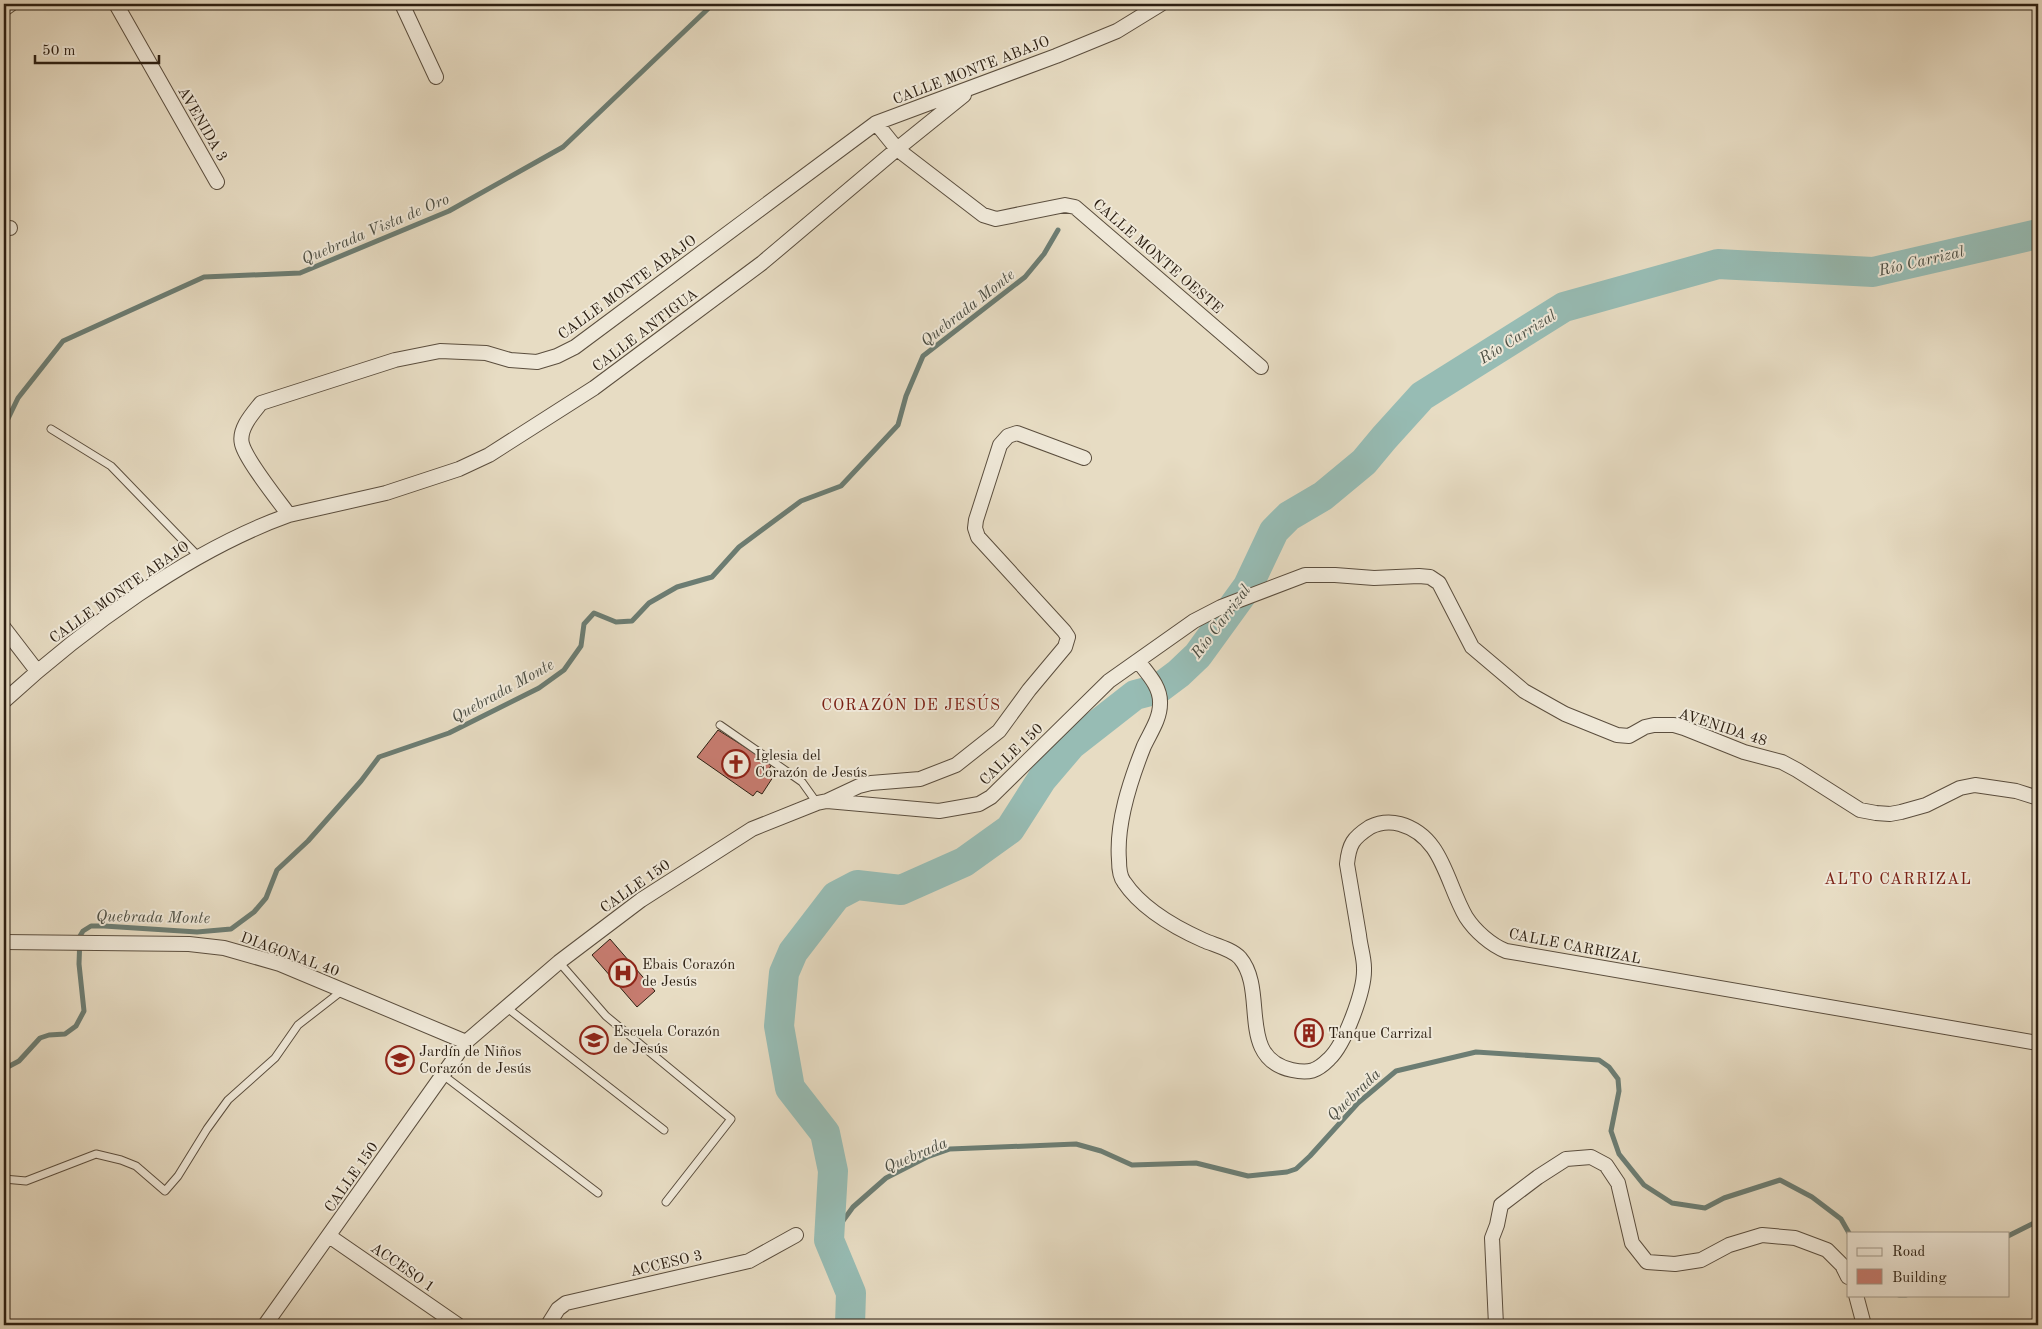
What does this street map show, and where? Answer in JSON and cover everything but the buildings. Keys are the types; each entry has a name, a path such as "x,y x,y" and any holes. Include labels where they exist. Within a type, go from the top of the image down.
{"street":[{"path":"4,7 10,4"},
{"name":"AVENIDA 3","path":"116,4 217,182"},
{"path":"402,4 436,77"},
{"name":"CALLE MONTE ABAJO","path":"4,701 37,671 125,604 199,557 289,515 247,456 242,443 243,431 252,413 261,403 395,360 440,351 486,353 510,360 537,362 557,356 575,347 876,123 1117,31 1161,4"},
{"name":"CALLE ANTIGUA","path":"289,515 386,493 459,470 489,455 594,388 754,268 830,207 896,148 973,87"},
{"name":"CALLE MONTE OESTE","path":"876,123 896,148 983,215 996,219 1066,205 1075,207 1261,367"},
{"path":"822,802 859,786 871,783 920,779 956,766 999,731 1029,690 1065,647 1068,637 1064,631 978,537 975,528 1000,445 1008,436 1017,433 1084,458"},
{"name":"AVENIDA 48","path":"1138,661 1194,621 1220,607 1305,575 1334,574 1374,578 1430,577 1439,583 1472,647 1494,668 1524,692 1565,714 1617,735 1629,736 1645,727 1654,725 1674,725 1684,728 1730,747 1782,762 1860,810 1876,813 1890,814 1902,812 1926,805 1960,788 1975,785 2016,791 2038,798"},
{"path":"4,628 37,671"},
{"name":"CALLE 150","path":"264,1325 466,1042 559,962 641,900 752,829 822,802 940,811 979,804 992,796 1109,681 1138,661"},
{"name":"CALLE CARRIZAL","path":"1138,661 1155,684 1160,704 1154,725 1133,776 1118,835 1119,862 1123,881 1138,898 1166,921 1238,956 1248,970 1252,986 1256,1030 1260,1046 1270,1059 1284,1068 1302,1072 1319,1069 1334,1054 1347,1031 1358,999 1364,969 1347,864 1349,845 1361,833 1379,822 1394,822 1410,827 1424,836 1436,851 1467,918 1494,946 1506,951 2038,1043"},
{"name":"DIAGONAL 40","path":"4,942 189,944 224,948 280,964 466,1042"},
{"path":"1496,1325 1492,1238 1501,1205 1566,1159 1591,1157 1606,1166 1618,1183 1632,1243 1647,1262 1676,1264 1701,1260 1729,1245 1762,1235 1795,1238 1827,1250 1842,1265 1847,1275"},
{"name":"ACCESO 3","path":"548,1325 558,1308 566,1303 749,1261 796,1235"},
{"name":"ACCESO 1","path":"329,1236 458,1325"},
{"path":"1856,1296 1864,1325"}],"lane":[{"path":"51,429 111,466 199,557"},
{"path":"720,725 802,782 822,802"},
{"path":"559,962 606,1016 731,1119 666,1202"},
{"path":"4,1178 26,1181 96,1154 136,1166 165,1191 178,1176 207,1129 228,1100 275,1058 298,1025 343,990"},
{"path":"506,1007 664,1130"},
{"path":"443,1075 598,1193"}],"waterway":[{"name":"Quebrada Vista de Oro","path":"4,427 18,398 63,341 204,277 300,273 449,211 563,147 713,4"},
{"name":"Quebrada Monte","path":"4,1069 19,1061 40,1038 49,1035 65,1034 76,1026 84,1011 79,964 80,936 83,931 91,926 197,932 231,929 254,912 266,898 277,870 308,841 361,781 379,757 449,733 539,688 564,670 581,646 584,624 594,613 616,622 632,621 649,603 677,587 712,577 739,547 801,501 841,486 898,425 906,396 923,356 1025,277 1044,254 1058,230"},
{"name":"Río Carrizal","path":"850,1325 851,1293 829,1240 833,1171 825,1133 790,1088 779,1026 784,973 793,952 836,896 857,885 901,890 964,862 1010,829 1042,779 1071,745 1135,695 1158,689 1178,674 1198,655 1248,586 1274,531 1289,516 1323,496 1364,462 1422,396 1564,307 1718,264 1873,272 2038,234"},
{"name":"Quebrada","path":"829,1240 853,1207 886,1178 927,1157 950,1149 1076,1144 1101,1151 1132,1165 1196,1163 1248,1176 1287,1172 1296,1169 1358,1103 1396,1071 1476,1052 1599,1060 1609,1067 1618,1079 1619,1091 1611,1131 1619,1154 1644,1185 1672,1203 1705,1208 1724,1198 1780,1180 1812,1197 1841,1219 1848,1232"},
{"name":"Quebrada","path":"2010,1235 2038,1221"}],"place":[{"name":"Iglesia del Corazón de Jesús","path":"736,764"},
{"name":"Ebais Corazón de Jesús","path":"623,973"},
{"name":"Tanque Carrizal","path":"1309,1033"},
{"name":"Escuela Corazón de Jesús","path":"594,1040"},
{"name":"Jardín de Niños Corazón de Jesús","path":"400,1060"}],"district":[{"name":"CORAZÓN DE JESÚS","path":"911,704"},
{"name":"ALTO CARRIZAL","path":"1898,878"}]}
